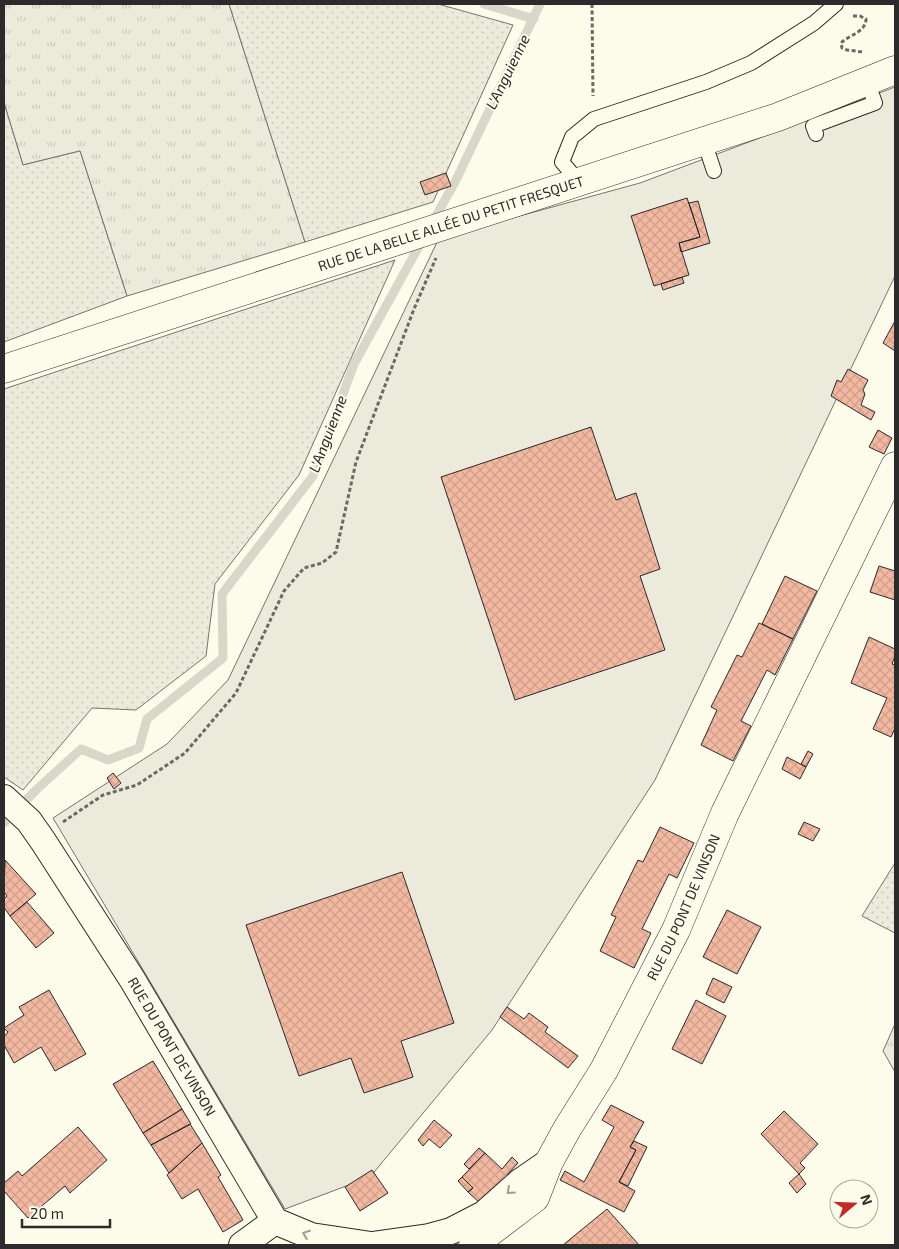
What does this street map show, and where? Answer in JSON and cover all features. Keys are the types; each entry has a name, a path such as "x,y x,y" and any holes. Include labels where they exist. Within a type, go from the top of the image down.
{"street":[{"name":"RUE DE LA BELLE ALLÉE DU PETIT FRESQUET","path":"4,370 704,141 778,116 881,75"},
{"name":"RUE DU PONT DE VINSON","path":"4,798 36,831 132,979 274,1221 311,1236 372,1245 429,1237 451,1230 484,1214 520,1182 549,1162 604,1070 676,930 725,813 895,466"},
{"path":"473,1245 535,1198 549,1162"},
{"path":"242,1245 274,1221"}],"lane":[{"path":"579,182 562,162 572,137 594,119 706,82 751,63 814,23 832,8"},
{"path":"816,134 813,126 875,103 881,75"},
{"path":"704,141 714,171"}],"path":[{"path":"592,4 594,119"},
{"path":"832,8 842,16 860,16 866,19 866,24 863,28 841,43 842,48 862,51 881,75"},
{"path":"36,831 56,827 103,795 137,784 185,753 236,693 284,591 304,568 322,563 336,552 356,462 414,309 451,223"}],"green space":[{"path":"4,4 229,4 305,242 127,296 80,151 23,165 4,103"},
{"path":"229,4 438,4 513,25 433,202 305,242"},
{"path":"895,87 895,276 655,780 492,1030 370,1177 285,1209 53,818 167,744 228,680 439,238 640,183"},
{"path":"4,103 23,165 80,151 127,296 4,342"},
{"path":"395,260 299,475 215,584 206,656 136,710 92,708 23,790 4,777 4,389"},
{"path":"895,863 895,933 862,916"},
{"path":"895,1024 895,1072 883,1051"}],"building":[{"path":"446,173 451,186 425,195 420,182"},
{"path":"687,198 700,237 679,243 689,275 654,286 631,216"},
{"path":"698,201 710,243 681,252 679,243 700,237 689,203"},
{"path":"682,277 684,283 663,290 661,284"},
{"path":"895,321 895,351 883,343"},
{"path":"848,369 868,380 863,390 865,394 861,405 875,412 871,420 831,396 837,380 841,382"},
{"path":"591,427 616,500 636,493 660,569 640,576 665,650 515,700 441,477"},
{"path":"878,430 892,438 884,454 869,447"},
{"path":"879,566 895,571 895,600 870,592"},
{"path":"785,576 817,591 793,639 762,624"},
{"path":"759,623 793,639 775,675 767,670 741,721 751,726 733,761 701,745 717,710 711,707 737,655 742,657"},
{"path":"869,637 895,649 892,664 895,665 895,728 891,737 873,729 887,698 851,683"},
{"path":"808,751 813,754 806,767 801,764"},
{"path":"787,757 806,767 800,779 782,769"},
{"path":"113,773 121,783 114,789 107,778"},
{"path":"804,822 820,829 813,841 798,834"},
{"path":"660,827 694,843 677,878 669,874 642,929 651,933 634,968 600,951 616,917 611,915 638,860 643,862"},
{"path":"5,860 36,894 10,916 4,907 4,899 7,896 4,892"},
{"path":"402,872 454,1023 401,1041 413,1077 364,1093 351,1058 299,1076 246,925"},
{"path":"27,902 54,933 36,948 10,916"},
{"path":"727,910 761,927 737,974 703,957"},
{"path":"713,978 732,987 724,1003 706,994"},
{"path":"49,990 86,1054 55,1071 41,1047 14,1063 4,1045 4,1037 8,1032 4,1028 24,1015 19,1007"},
{"path":"696,1000 726,1016 702,1064 672,1049"},
{"path":"507,1007 524,1019 529,1013 548,1027 545,1032 578,1056 568,1068 500,1017"},
{"path":"153,1061 182,1109 143,1133 113,1084"},
{"path":"611,1105 644,1122 630,1147 636,1150 619,1182 635,1191 624,1212 560,1180 565,1171 584,1182 614,1127 602,1120"},
{"path":"182,1109 191,1124 151,1145 143,1133"},
{"path":"784,1111 818,1144 800,1163 805,1168 799,1174 761,1134"},
{"path":"434,1120 452,1135 440,1148 429,1139 423,1146 418,1140"},
{"path":"190,1124 202,1143 169,1173 151,1145"},
{"path":"78,1127 107,1160 70,1193 65,1186 28,1218 4,1191 4,1183 18,1171 22,1176"},
{"path":"634,1141 647,1147 628,1186 619,1182 636,1150 630,1147"},
{"path":"202,1143 221,1175 218,1177 243,1220 223,1232 198,1189 182,1199 167,1175"},
{"path":"479,1148 485,1153 469,1169 464,1164"},
{"path":"485,1153 502,1169 512,1157 518,1163 507,1175 509,1177 482,1205 468,1192 473,1188 462,1177"},
{"path":"372,1170 388,1193 360,1211 345,1187"},
{"path":"799,1174 806,1184 797,1193 789,1183"},
{"path":"462,1177 473,1188 468,1192 458,1181"},
{"path":"607,1209 639,1245 563,1245"}],"waterway":[{"name":"L'Anguienne","path":"484,4 534,19"},
{"name":"L'Anguienne","path":"432,223 455,182 540,4"},
{"name":"L'Anguienne","path":"4,823 36,790 81,749 108,760 139,748 147,719 223,658 222,594 313,476 354,364 423,239"}]}
